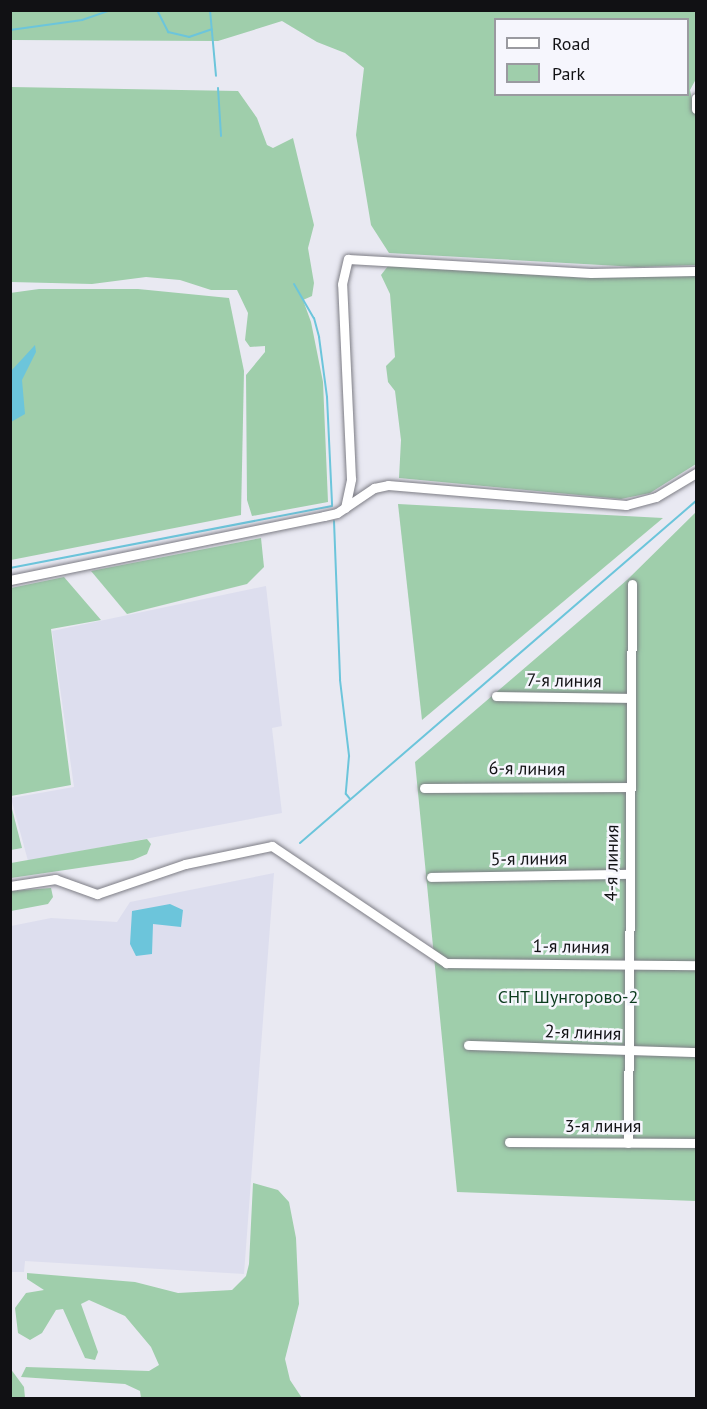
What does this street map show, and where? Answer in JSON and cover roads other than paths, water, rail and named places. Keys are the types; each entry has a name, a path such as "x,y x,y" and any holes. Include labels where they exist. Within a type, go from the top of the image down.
{"street":[{"path":"696,98 696,109"},
{"path":"345,508 351,479 342,285 348,259 591,273 696,271"},
{"path":"10,579 324,516 345,508 374,488 388,485 626,505 656,497 696,473"},
{"name":"4-я линия","path":"628,1143 632,584"},
{"name":"7-я линия","path":"496,696 631,699"},
{"name":"6-я линия","path":"424,788 630,787"},
{"name":"1-я линия","path":"10,886 55,879 97,894 185,864 272,846 446,963 696,965"},
{"name":"5-я линия","path":"431,877 629,874"},
{"name":"2-я линия","path":"468,1045 696,1052"},
{"name":"3-я линия","path":"509,1142 696,1143"}],"water":[{"path":"35,345 36,352 22,380 25,414 11,422 11,371"},
{"path":"170,904 183,910 181,927 153,924 152,954 136,956 130,944 132,911"}],"waterway":[{"path":"10,30 82,20 111,10"},
{"path":"157,10 168,32 189,37 212,29"},
{"path":"210,10 216,76"},
{"path":"218,88 221,136"},
{"path":"294,284 314,318 319,337 327,397 332,505"},
{"path":"300,843 696,501"},
{"path":"10,568 332,506"},
{"path":"334,521 340,680 349,756 346,794 350,799"}],"park label":[{"name":"СНТ Шунгорово-2","path":"568,997"}]}
